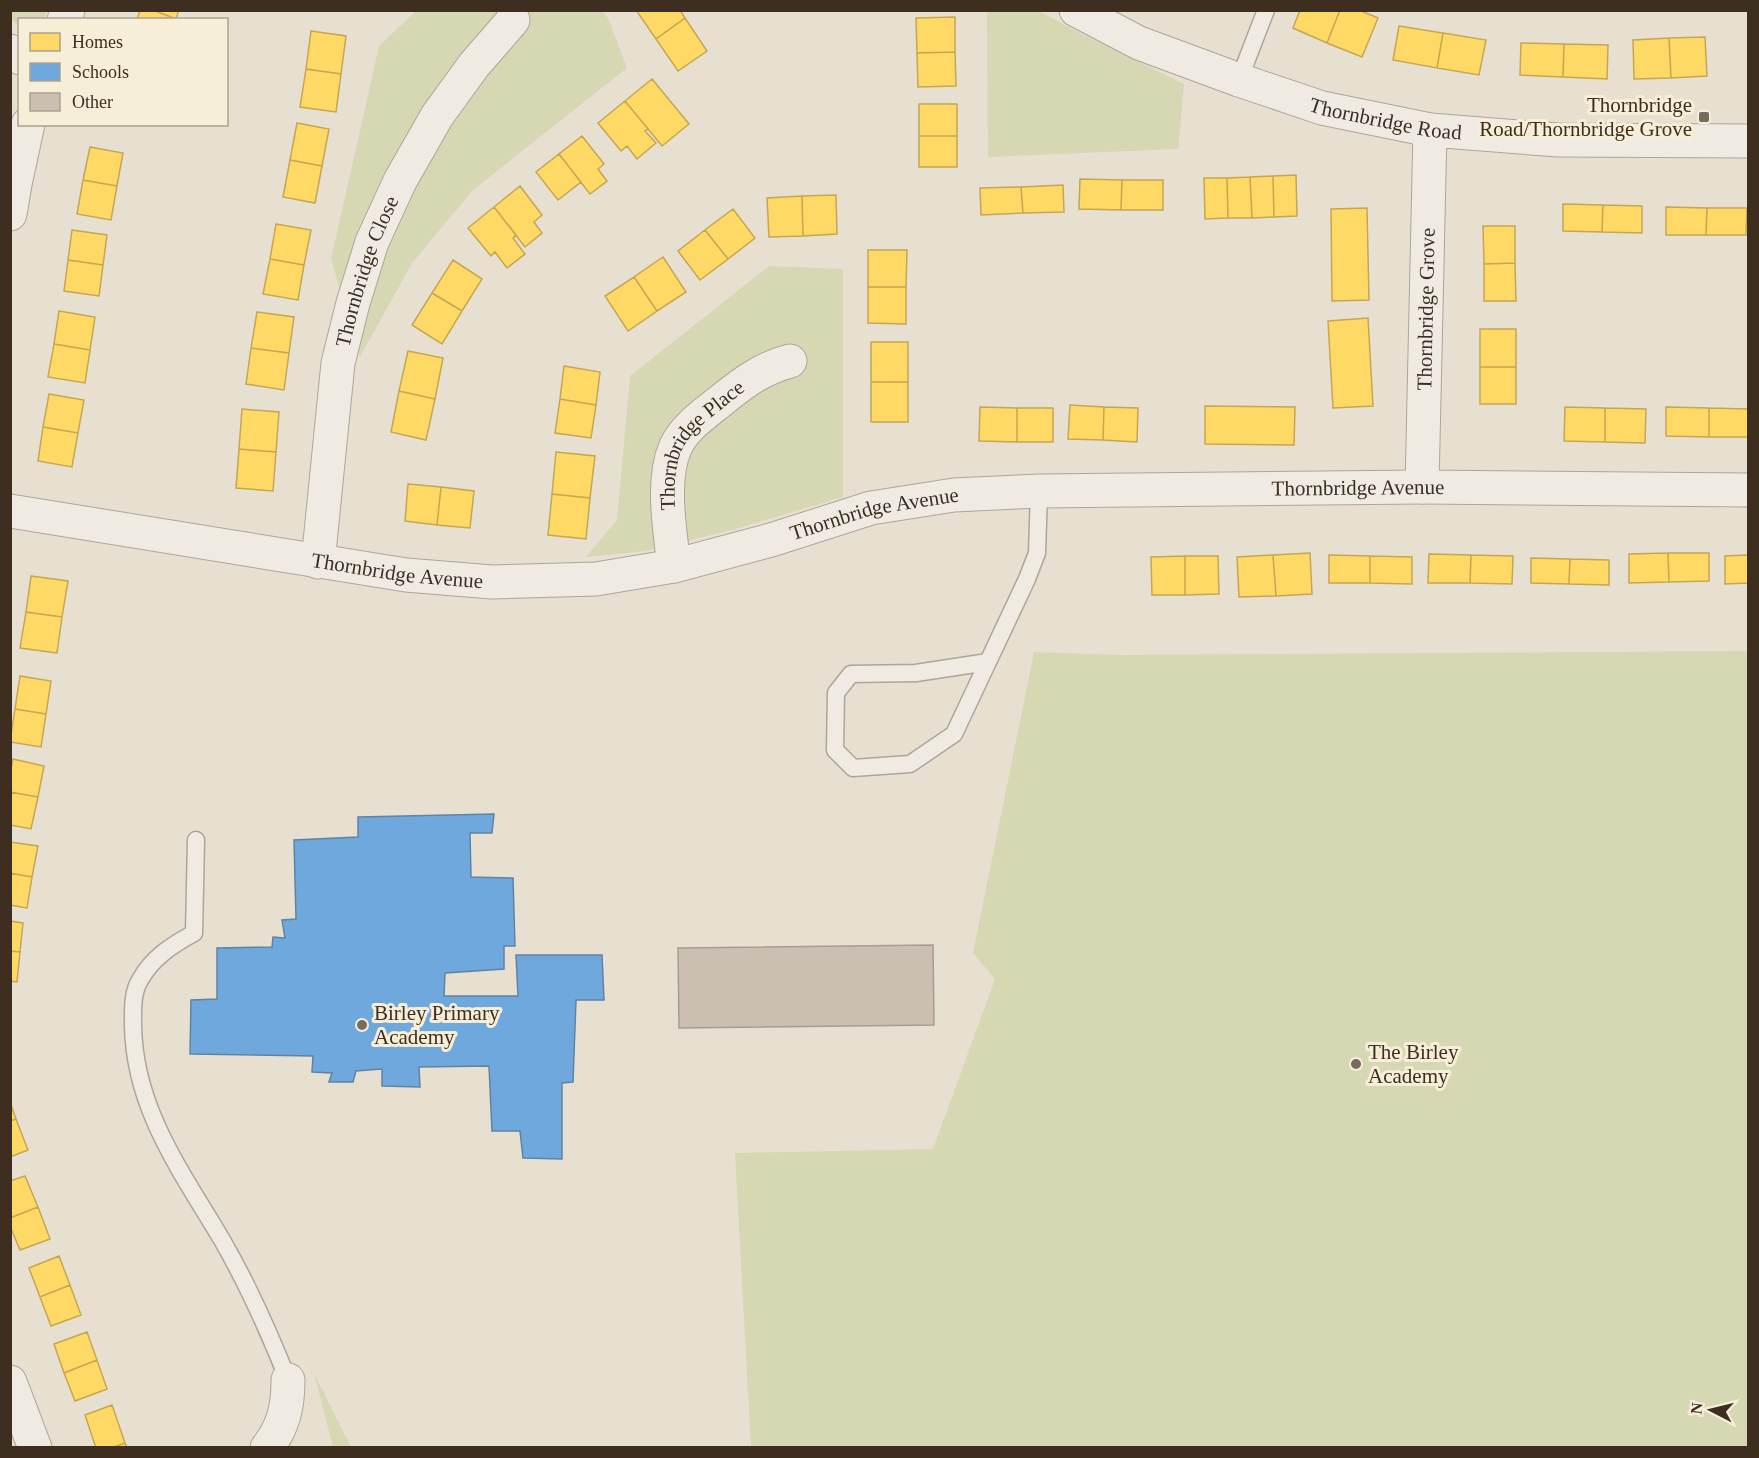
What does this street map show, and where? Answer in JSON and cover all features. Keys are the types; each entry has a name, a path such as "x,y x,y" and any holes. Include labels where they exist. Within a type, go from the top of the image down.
{"street":[{"name":"Thornbridge Road","path":"1076,10 1139,43 1239,80 1322,108 1430,130 1558,140 1749,141"},
{"name":"Thornbridge Close","path":"318,562 338,363 372,242 400,181 437,116 474,65 513,20"},
{"path":"12,194 28,126"},
{"name":"Thornbridge Grove","path":"1422,487 1430,130"},
{"name":"Thornbridge Place","path":"674,566 668,511 668,475 675,447 692,424 751,377 773,365 790,361"},
{"name":"Thornbridge Avenue","path":"10,512 406,575 492,582 596,579 674,566 771,540 871,508 954,495 1039,491 1422,487 1749,490"},
{"path":"267,1448 284,1420 288,1401 288,1380"},
{"path":"10,1382 35,1448"}],"lane":[{"path":"1239,80 1266,10"},
{"path":"988,662 916,673 850,674 836,693 835,750 853,768 910,764 954,734 988,662 1027,579 1037,553 1039,491"},
{"path":"195,840 194,933 163,951 139,981 133,1004 133,1047 143,1092 162,1139 223,1242 265,1323 288,1380"}],"green space":[{"path":"11,10 47,11 44,18 18,18 18,25 11,19"},
{"path":"601,10 608,18 627,68 473,190 412,263 360,357 331,259 379,46 416,11"},
{"path":"987,11 1039,11 1184,84 1178,149 988,157"},
{"path":"769,266 843,269 843,497 732,530 646,551 586,557 617,520 630,376"},
{"name":"The Birley Academy","path":"1748,651 1748,1447 751,1447 735,1153 933,1149 995,979 973,953 1034,652 1120,655"},
{"path":"314,1373 351,1447 333,1447"}],"building: Homes":[{"path":"140,10 153,10 173,18 138,18"},
{"path":"153,10 179,10 176,18"},
{"path":"636,10 680,10 685,18 656,39"},
{"path":"1300,10 1340,10 1327,43 1293,28"},
{"path":"1340,10 1359,10 1378,18 1362,57 1327,43"},
{"path":"955,17 955,52 917,53 916,18"},
{"path":"685,18 707,51 678,71 656,39"},
{"path":"1399,26 1443,33 1437,68 1393,60"},
{"path":"311,31 346,36 341,74 306,69"},
{"path":"1443,33 1486,40 1479,75 1437,68"},
{"path":"1705,37 1707,76 1671,78 1669,38"},
{"path":"1669,38 1671,78 1634,79 1633,40"},
{"path":"1521,43 1564,44 1563,77 1520,75"},
{"path":"1564,44 1608,45 1607,79 1563,77"},
{"path":"955,52 956,86 918,87 917,53"},
{"path":"306,69 341,74 336,112 300,107"},
{"path":"652,79 689,124 662,146 625,101"},
{"path":"625,101 648,129 645,131 656,143 637,159 627,146 621,151 598,123"},
{"path":"919,104 957,104 957,136 919,136"},
{"path":"297,123 329,129 322,166 290,160"},
{"path":"582,136 604,164 598,169 607,181 590,194 559,154"},
{"path":"919,136 957,136 957,167 919,167"},
{"path":"90,147 123,153 117,186 83,180"},
{"path":"559,154 581,182 558,200 536,172"},
{"path":"290,160 322,166 315,203 283,197"},
{"path":"1296,175 1297,216 1274,217 1273,176"},
{"path":"1273,176 1274,217 1252,218 1250,177"},
{"path":"1250,177 1252,218 1228,218 1227,178"},
{"path":"1204,178 1227,178 1228,218 1205,219"},
{"path":"1080,179 1122,180 1121,210 1079,209"},
{"path":"83,180 117,186 111,220 77,214"},
{"path":"1122,180 1163,180 1163,210 1121,210"},
{"path":"1063,185 1064,212 1023,213 1021,187"},
{"path":"520,186 542,215 534,222 542,233 525,247 494,207"},
{"path":"1021,187 1023,213 981,215 980,188"},
{"path":"836,195 837,234 803,236 802,196"},
{"path":"802,196 803,236 769,237 767,198"},
{"path":"1563,204 1603,205 1602,232 1563,231"},
{"path":"1603,205 1642,206 1642,233 1602,232"},
{"path":"494,207 516,235 513,238 525,254 507,268 495,252 491,256 468,228"},
{"path":"1666,207 1707,208 1706,235 1666,235"},
{"path":"1367,208 1369,300 1332,301 1331,209"},
{"path":"1707,208 1747,208 1746,235 1706,235"},
{"path":"733,209 755,238 728,259 705,230"},
{"path":"276,224 311,230 304,265 270,259"},
{"path":"1483,226 1515,226 1515,263 1484,264"},
{"path":"72,230 107,235 103,265 68,260"},
{"path":"705,230 728,259 700,280 678,251"},
{"path":"868,250 907,250 906,287 868,287"},
{"path":"663,257 686,292 657,311 634,277"},
{"path":"270,259 304,265 298,300 263,294"},
{"path":"68,260 103,265 99,296 64,291"},
{"path":"453,260 482,279 462,311 432,293"},
{"path":"1515,263 1516,301 1484,301 1484,264"},
{"path":"634,277 657,311 628,331 605,296"},
{"path":"868,287 906,287 906,324 868,323"},
{"path":"432,293 462,311 442,344 412,325"},
{"path":"59,311 95,317 90,350 54,344"},
{"path":"257,312 294,317 289,353 251,348"},
{"path":"1368,318 1373,406 1333,408 1328,321"},
{"path":"1480,329 1516,329 1516,367 1480,367"},
{"path":"871,342 908,342 908,382 871,382"},
{"path":"54,344 90,350 85,383 48,377"},
{"path":"251,348 289,353 284,390 246,384"},
{"path":"408,351 443,358 435,399 399,391"},
{"path":"564,366 600,372 596,405 560,399"},
{"path":"1480,367 1516,367 1516,404 1480,404"},
{"path":"871,382 908,382 908,422 871,422"},
{"path":"399,391 435,399 426,440 391,432"},
{"path":"49,394 84,400 78,433 43,427"},
{"path":"560,399 596,405 591,438 555,433"},
{"path":"1070,405 1104,407 1103,440 1068,439"},
{"path":"1205,406 1295,407 1294,445 1205,444"},
{"path":"980,407 1017,408 1017,442 979,441"},
{"path":"1104,407 1138,408 1137,442 1103,440"},
{"path":"1565,407 1605,408 1605,442 1564,441"},
{"path":"1666,407 1709,408 1709,437 1666,436"},
{"path":"1017,408 1053,408 1053,442 1017,442"},
{"path":"1605,408 1646,409 1645,443 1605,442"},
{"path":"1709,408 1748,409 1748,437 1709,437"},
{"path":"242,409 279,412 276,452 239,449"},
{"path":"43,427 78,433 72,467 38,461"},
{"path":"239,449 276,452 273,491 236,488"},
{"path":"556,452 595,456 590,498 552,494"},
{"path":"408,484 441,487 437,525 405,521"},
{"path":"441,487 474,491 470,528 437,525"},
{"path":"552,494 590,498 586,539 548,535"},
{"path":"1310,553 1312,594 1276,596 1273,555"},
{"path":"1668,553 1709,553 1709,581 1669,582"},
{"path":"1668,553 1669,582 1629,583 1629,554"},
{"path":"1429,554 1471,555 1470,583 1428,583"},
{"path":"1273,555 1276,596 1239,597 1237,557"},
{"path":"1329,555 1370,556 1370,583 1329,583"},
{"path":"1471,555 1513,556 1512,584 1470,583"},
{"path":"1748,555 1748,583 1725,584 1725,556"},
{"path":"1185,556 1218,556 1219,594 1185,595"},
{"path":"1185,556 1185,595 1152,595 1151,557"},
{"path":"1370,556 1412,557 1412,584 1370,583"},
{"path":"1531,558 1570,559 1569,584 1531,583"},
{"path":"1570,559 1609,560 1609,585 1569,584"},
{"path":"31,576 68,581 62,617 26,612"},
{"path":"26,612 62,617 57,653 20,648"},
{"path":"20,676 51,681 46,714 15,709"},
{"path":"15,709 46,714 41,747 10,742"},
{"path":"13,759 44,766 38,797 10,792"},
{"path":"10,792 38,797 31,829 10,825"},
{"path":"10,842 38,846 32,877 10,873"},
{"path":"10,873 32,877 27,908 10,905"},
{"path":"10,921 23,923 20,952 10,951"},
{"path":"10,951 20,952 17,982 10,981"},
{"path":"10,1102 16,1119 10,1121"},
{"path":"16,1119 28,1150 10,1157 10,1121"},
{"path":"25,1176 38,1207 10,1218 10,1181"},
{"path":"38,1207 50,1239 20,1250 10,1226 10,1218"},
{"path":"59,1256 70,1285 40,1297 29,1268"},
{"path":"70,1285 81,1315 51,1326 40,1297"},
{"path":"87,1332 97,1360 64,1373 54,1344"},
{"path":"97,1360 107,1389 75,1401 64,1373"},
{"path":"112,1405 125,1443 111,1448 96,1448 85,1415"},
{"path":"125,1443 127,1448 111,1448"}],"building: Schools":[{"path":"494,814 492,833 470,833 471,877 513,878 515,946 504,946 504,969 445,973 444,996 518,996 516,955 602,955 604,1000 576,1000 573,1082 562,1083 562,1159 523,1158 520,1131 492,1131 489,1066 419,1067 420,1087 382,1086 382,1069 356,1071 353,1082 329,1082 332,1073 312,1072 313,1056 190,1054 191,1000 217,999 217,948 272,947 273,937 285,938 282,920 296,919 294,840 358,837 358,817"}],"building: Other":[{"path":"933,945 934,1025 679,1028 678,948"}],"place":[{"name":"Thornbridge Road/Thornbridge Grove","path":"1704,117"},
{"name":"Birley Primary Academy","path":"362,1025"},
{"name":"The Birley Academy","path":"1356,1064"}]}
